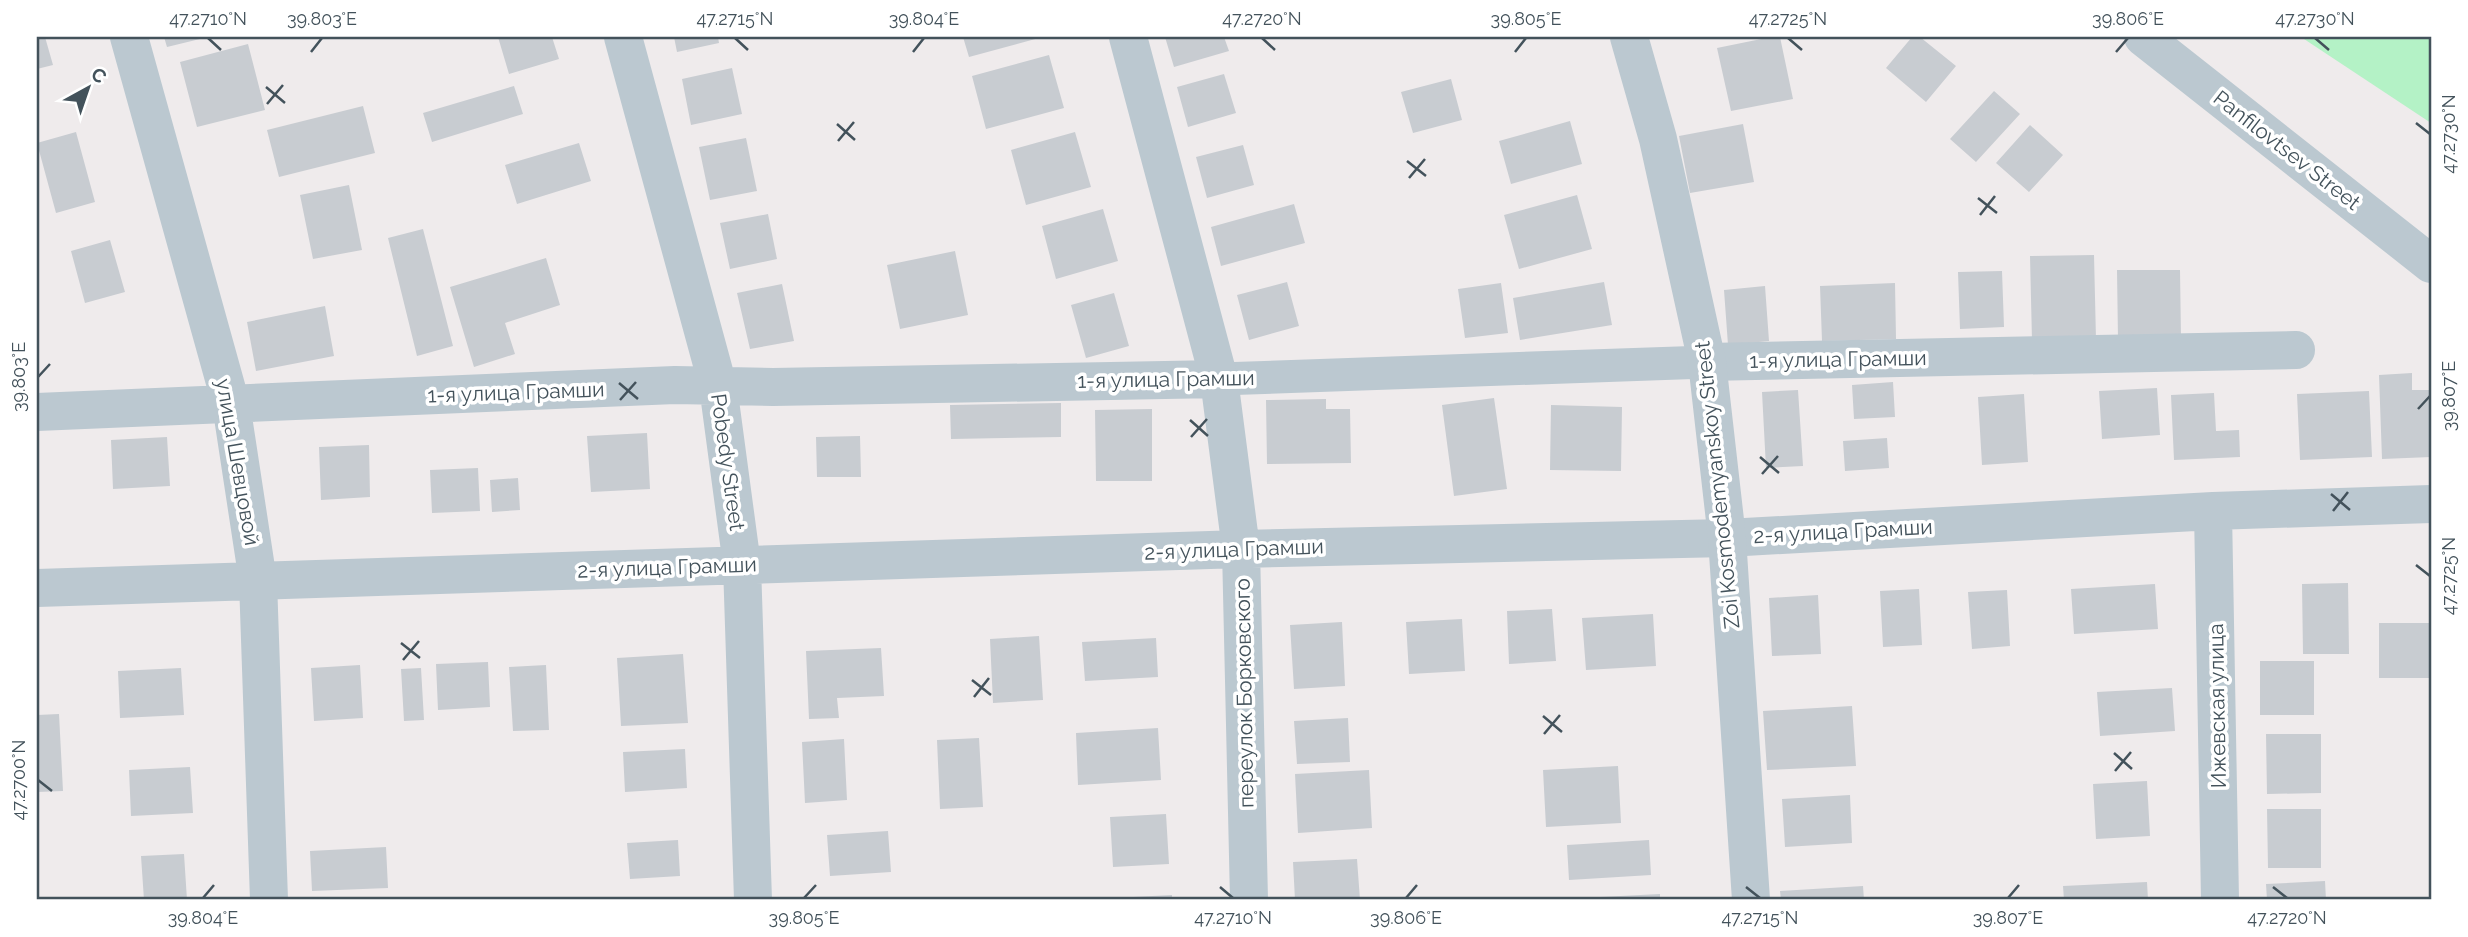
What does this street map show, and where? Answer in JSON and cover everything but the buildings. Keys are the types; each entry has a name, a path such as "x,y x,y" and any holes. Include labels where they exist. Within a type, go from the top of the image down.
{"street":[{"name":"улица Шевцовой","path":"129,37 231,404 258,581 269,900"},
{"name":"Pobedy Street","path":"623,37 718,386 742,565 753,900"},
{"name":"переулок Борковского","path":"1128,37 1219,379 1241,549 1249,900"},
{"name":"Zoi Kosmodemyanskoy Street","path":"1629,37 1658,139 1707,362 1727,538 1751,900"},
{"name":"Panfilovtsev Street","path":"2143,37 2431,264"},
{"name":"1-я улица Грамши","path":"37,412 674,385 787,387 1219,379 1707,362 2296,350"},
{"name":"2-я улица Грамши","path":"37,588 1241,549 1727,538 2213,511 2431,504"},
{"name":"Ижевская улица","path":"2213,511 2220,900"}],"green space":[{"path":"2301,37 2431,37 2431,123"}]}
